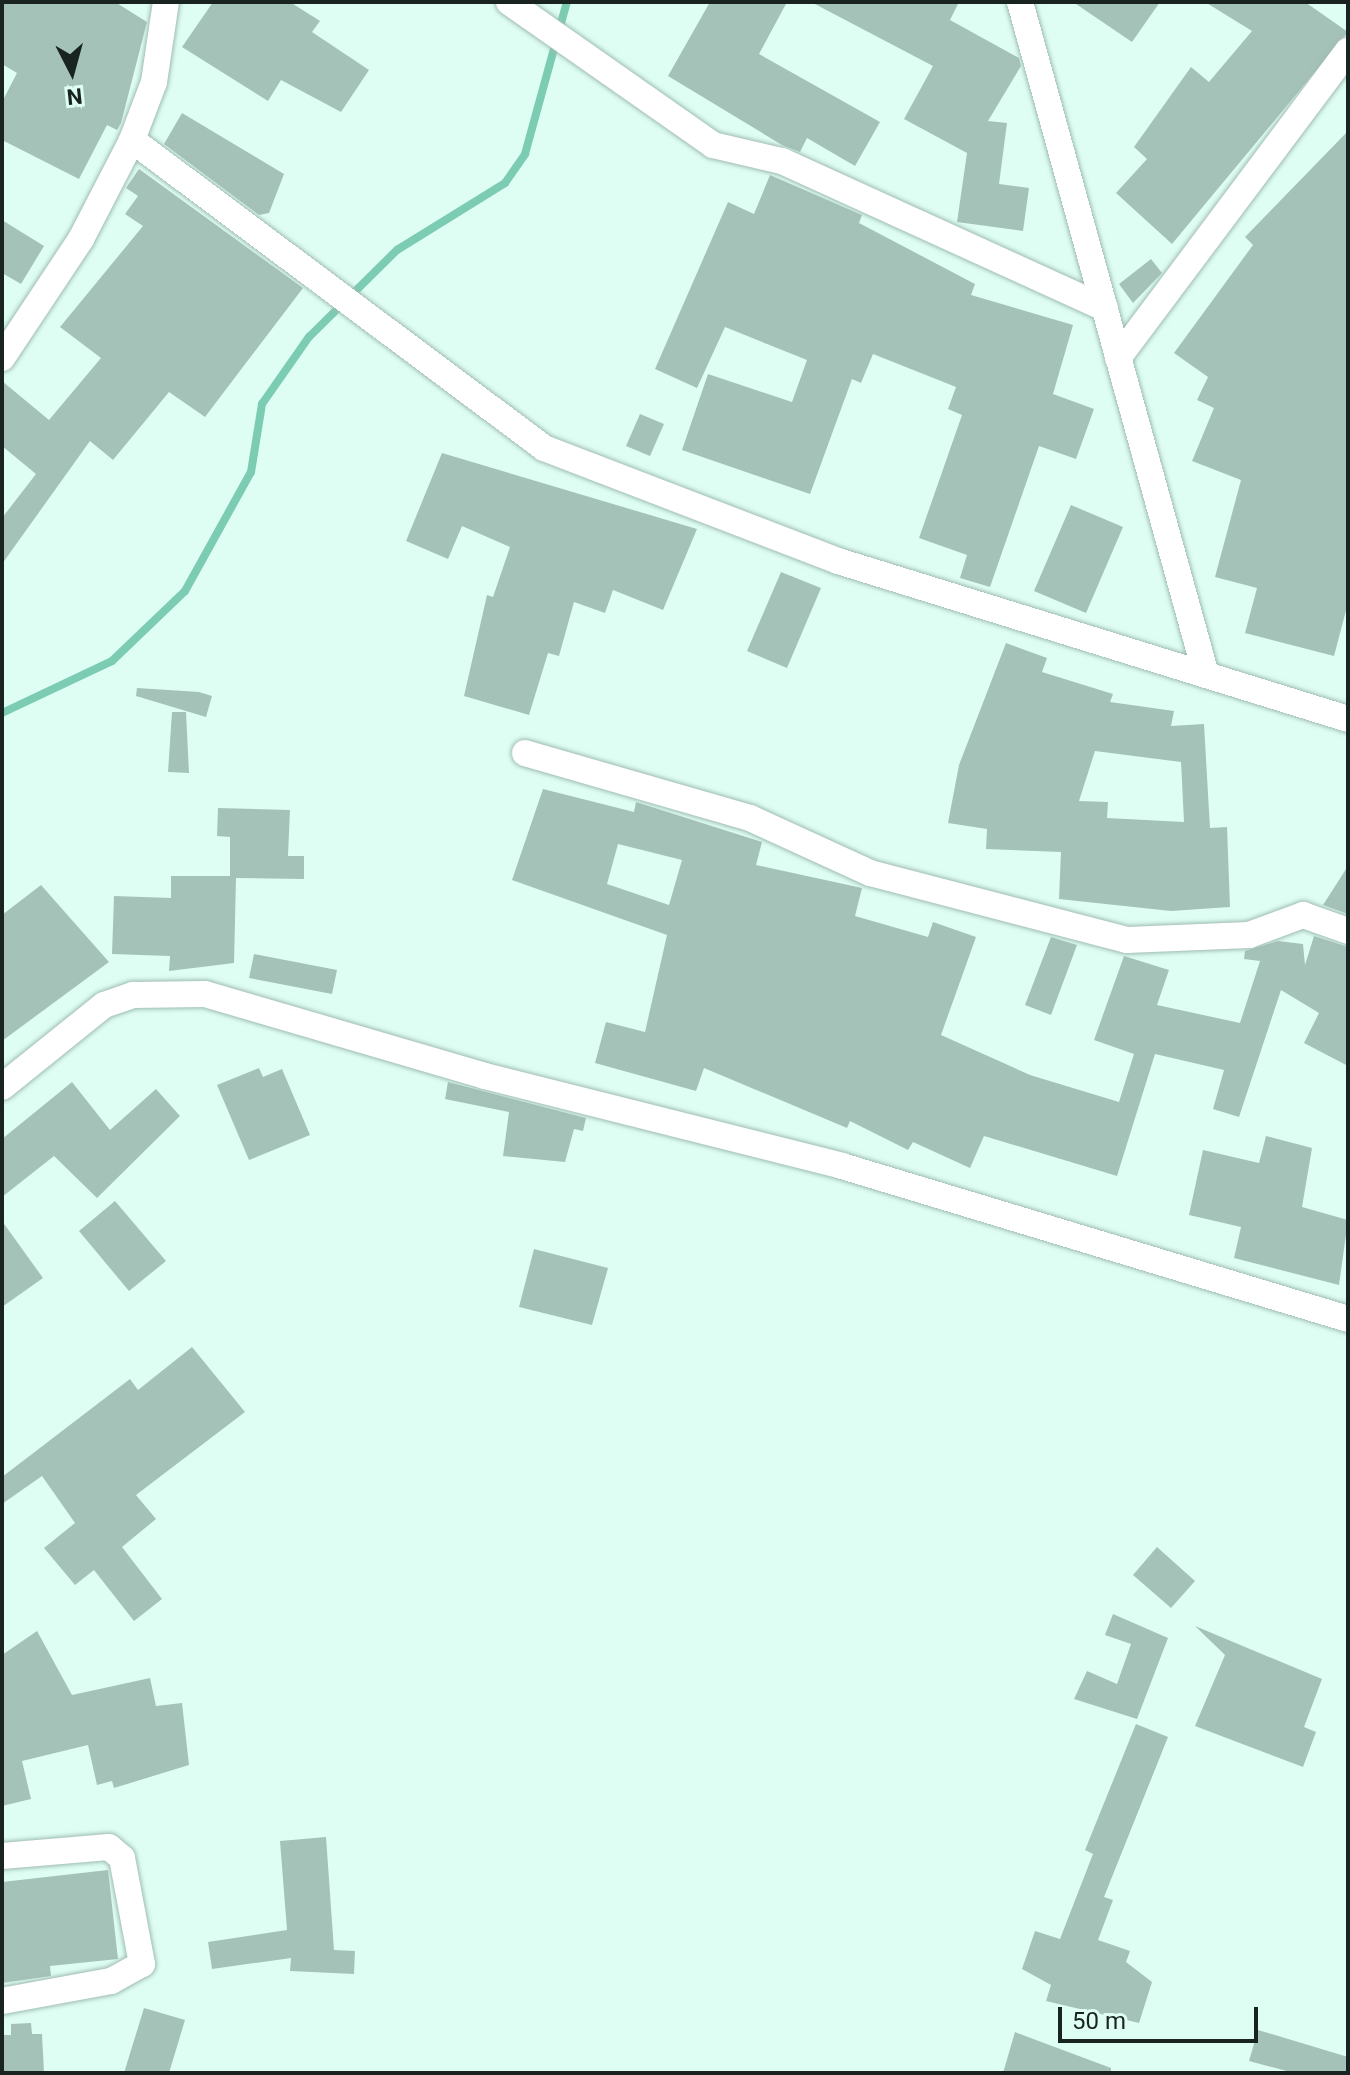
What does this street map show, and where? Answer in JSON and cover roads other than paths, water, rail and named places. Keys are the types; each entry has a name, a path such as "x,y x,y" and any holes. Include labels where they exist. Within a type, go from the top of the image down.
{"street":[{"path":"2,358 81,239 132,140 154,82 166,2"},
{"path":"509,2 713,145 782,161 1105,308"},
{"path":"1026,7 1118,358 1206,675"},
{"path":"1118,358 1348,50"},
{"path":"132,140 288,264 419,351 544,448 838,561 1348,719"},
{"path":"525,753 735,812 870,873 1127,940 1249,935 1303,915 1348,931"},
{"path":"2,1087 104,1005 133,995 205,994 485,1076 842,1166 1348,1319"},
{"path":"2,1856 109,1847 122,1858 142,1964 111,1981 2,2001"}],"waterway":[{"path":"2,713 112,661 185,591 251,472 262,404 309,337 397,250 505,183 525,154 567,2"}]}
